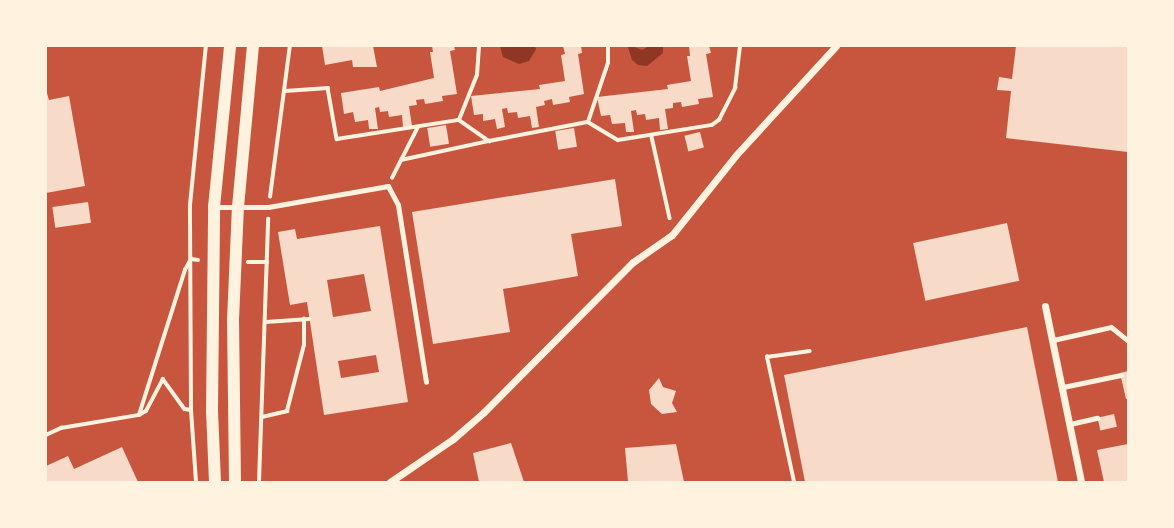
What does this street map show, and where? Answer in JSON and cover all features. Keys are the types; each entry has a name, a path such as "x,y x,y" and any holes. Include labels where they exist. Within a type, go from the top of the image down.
{"street":[{"path":"215,482 212,411 214,206 230,46"},
{"path":"235,482 233,320 238,208 253,46"},
{"path":"390,482 453,439 484,412 633,262 663,243 677,230 736,155 836,46"},
{"path":"1045,306 1081,482"}],"lane":[{"path":"214,206 268,207 388,186 398,205 426,382"},
{"path":"1053,340 1111,327 1129,341"},
{"path":"1063,387 1121,375"},
{"path":"1070,424 1097,418"}],"path":[{"path":"196,482 191,410 190,205 206,46"},
{"path":"259,482 268,207 290,46"},
{"path":"459,120 477,75 478,46"},
{"path":"587,122 608,63 608,46"},
{"path":"401,160 587,122 618,140 712,125 719,120 735,88 740,46"},
{"path":"285,91 328,88 337,139 459,120 489,141"},
{"path":"388,186 418,127"},
{"path":"652,136 665,207 677,230"},
{"path":"139,415 191,259"},
{"path":"262,417 287,411 304,345 307,319 266,322"},
{"path":"794,482 767,356 810,351"},
{"path":"46,435 61,428 139,415 146,411 163,379 186,409 191,410"}],"shaded area":[{"path":"500,46 535,46 536,49 529,61 519,64 503,57"},
{"path":"649,46 663,46 663,53 647,66 638,65 632,60 628,47 642,50"}],"building":[{"path":"322,46 373,46 377,67 353,67 352,60 325,65"},
{"path":"432,46 454,46 455,50 450,51 457,94 442,96 443,101 425,104 424,99 416,100 417,105 409,106 412,126 403,127 402,115 389,117 388,111 380,112 379,107 375,108 378,129 369,129 368,120 355,122 353,112 344,114 341,93 379,87 380,91 434,78 430,52 433,52"},
{"path":"563,46 581,46 582,53 578,54 584,94 569,97 570,102 553,105 552,99 544,101 545,105 536,107 539,127 532,128 530,116 518,118 517,112 508,113 507,108 502,109 505,127 497,129 495,119 483,121 483,114 474,115 471,96 540,89 539,85 565,81 561,55 565,54"},
{"path":"689,46 709,46 711,53 706,54 713,97 698,99 699,104 682,107 681,102 673,103 673,108 665,109 668,129 660,130 659,118 646,120 645,114 637,115 636,110 631,111 634,132 626,132 625,123 612,124 610,115 601,116 597,97 668,89 667,85 691,81 687,56 690,56"},
{"path":"1016,46 1128,46 1128,152 1006,138 1011,91 997,90 999,77 1012,79"},
{"path":"46,90 49,100 69,96 85,186 46,193"},
{"path":"446,125 449,144 430,147 427,128"},
{"path":"574,128 577,147 558,150 555,131"},
{"path":"700,132 704,148 688,151 684,136"},
{"path":"615,179 622,226 571,234 578,276 503,289 510,332 433,344 412,212"},
{"path":"88,202 91,223 55,228 52,207"},
{"path":"1007,223 1019,281 925,301 913,243"},
{"path":"380,226 408,402 324,415 307,302 290,305 278,232 295,229 297,239","holes":["364,274 371,311 333,317 327,280","376,355 379,372 341,378 338,361"]},
{"path":"1027,327 1058,482 805,482 784,375"},
{"path":"1128,371 1128,399 1126,399 1120,373"},
{"path":"659,378 663,387 676,391 672,403 677,412 662,414 651,404 649,390"},
{"path":"1114,414 1117,427 1100,430 1097,418"},
{"path":"511,443 524,482 479,482 473,453"},
{"path":"676,444 684,482 628,482 625,448"},
{"path":"1128,444 1128,482 1104,482 1097,450"},
{"path":"122,447 138,482 46,482 46,466 68,456 74,469"}]}
